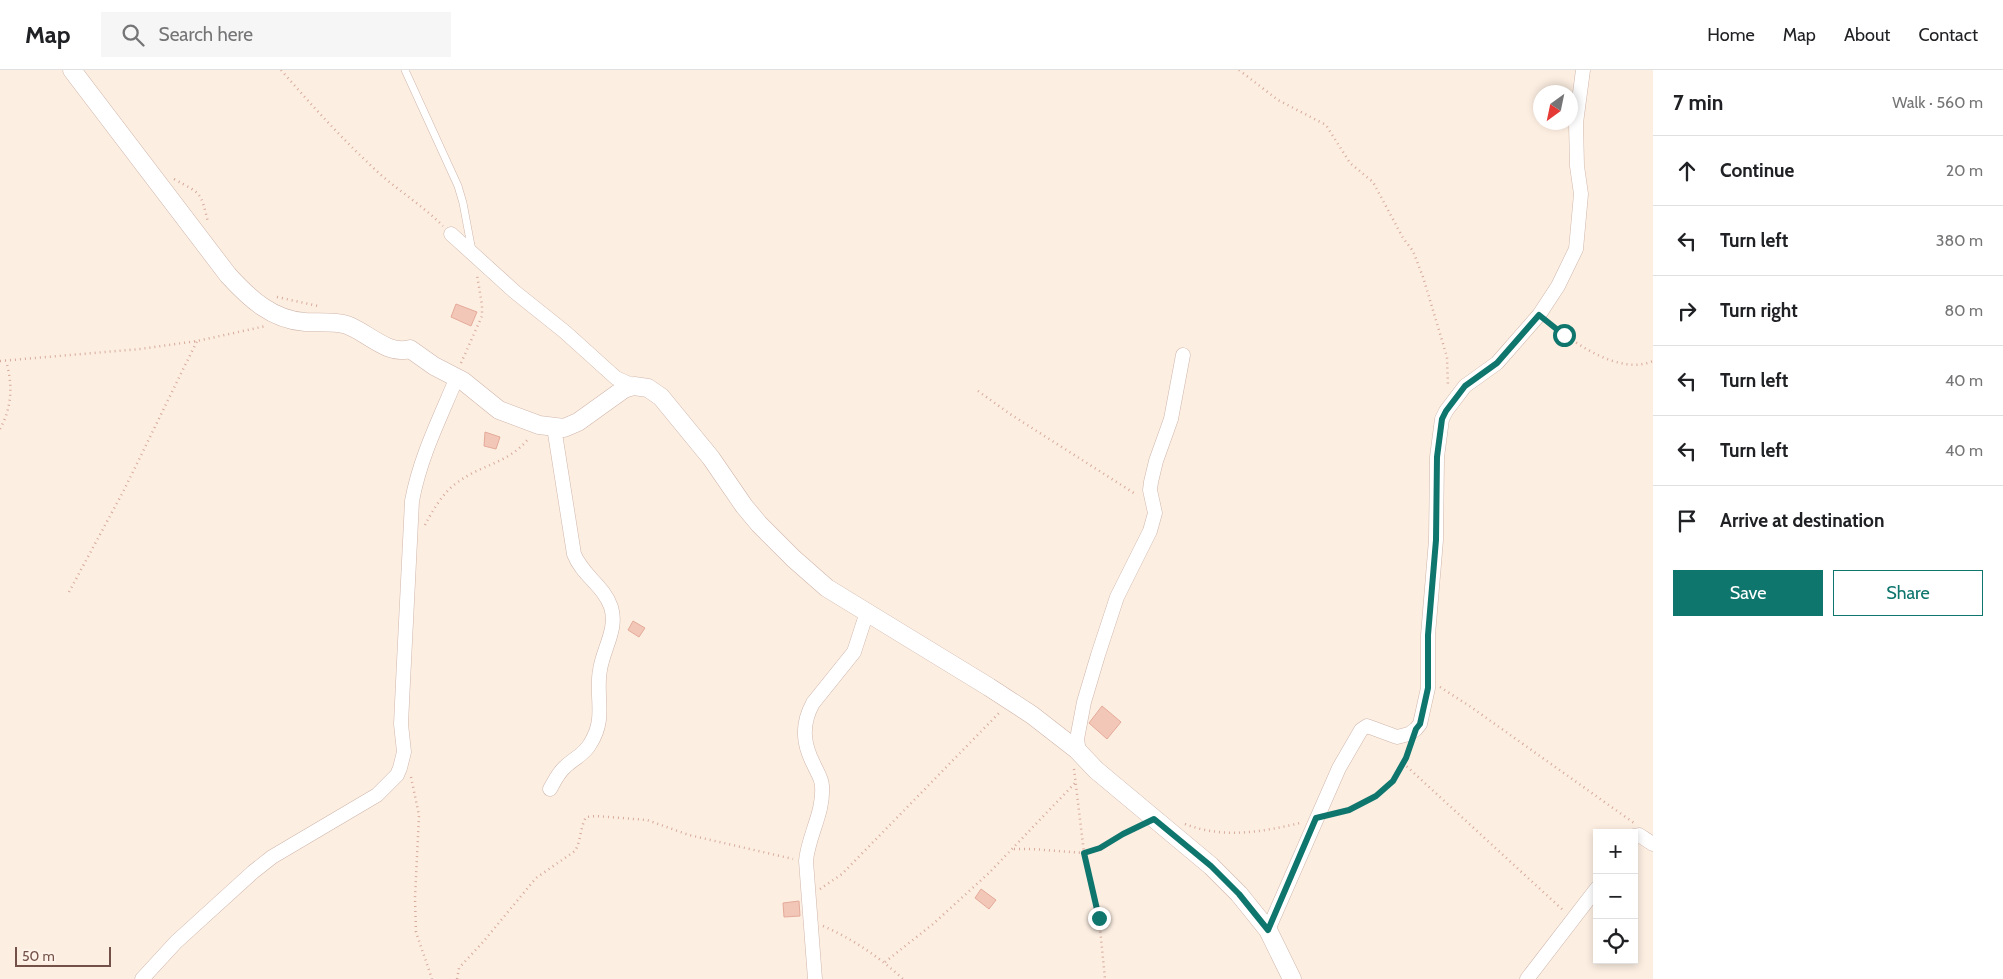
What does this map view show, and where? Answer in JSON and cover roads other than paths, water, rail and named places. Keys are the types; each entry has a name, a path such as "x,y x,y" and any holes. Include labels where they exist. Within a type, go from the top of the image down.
{"street":[{"path":"72,70 228,275 248,297 265,309 290,321 346,324 384,345 402,352 410,349 434,366 455,376 499,410 547,426 564,428 578,422 624,389 634,386"},
{"path":"1268,930 1339,768 1363,727 1378,728 1397,737 1402,737 1416,729 1420,724 1428,688 1430,610 1436,540 1437,457 1440,427 1446,411 1465,386 1497,363 1539,315 1558,286 1576,249 1581,194 1577,166 1576,123 1583,70"},
{"path":"451,234 515,292 565,332 616,378 634,386 648,388 667,402 759,524 827,588 937,654 1032,715 1078,751 1096,770 1211,866 1239,894 1268,930 1292,979"},
{"path":"1078,751 1077,739 1084,702 1098,656 1117,598 1150,531 1155,513 1150,490 1151,482 1156,461 1171,419 1183,355"},
{"path":"142,979 176,942 253,872 272,857 372,798 388,786 400,768 404,752 401,724 412,500 423,457 455,376"},
{"path":"547,426 577,563 602,590 609,601 613,622 608,647 600,668 600,720 597,732 589,747 565,767 550,789"},
{"path":"815,979 806,862 808,847 819,812 822,786 808,754 804,737 806,719 812,703 854,652 867,612"},
{"path":"1638,834 1653,844"},
{"path":"1527,979 1593,893"}],"lane":[{"path":"405,70 458,186 464,203 474,256"}]}
